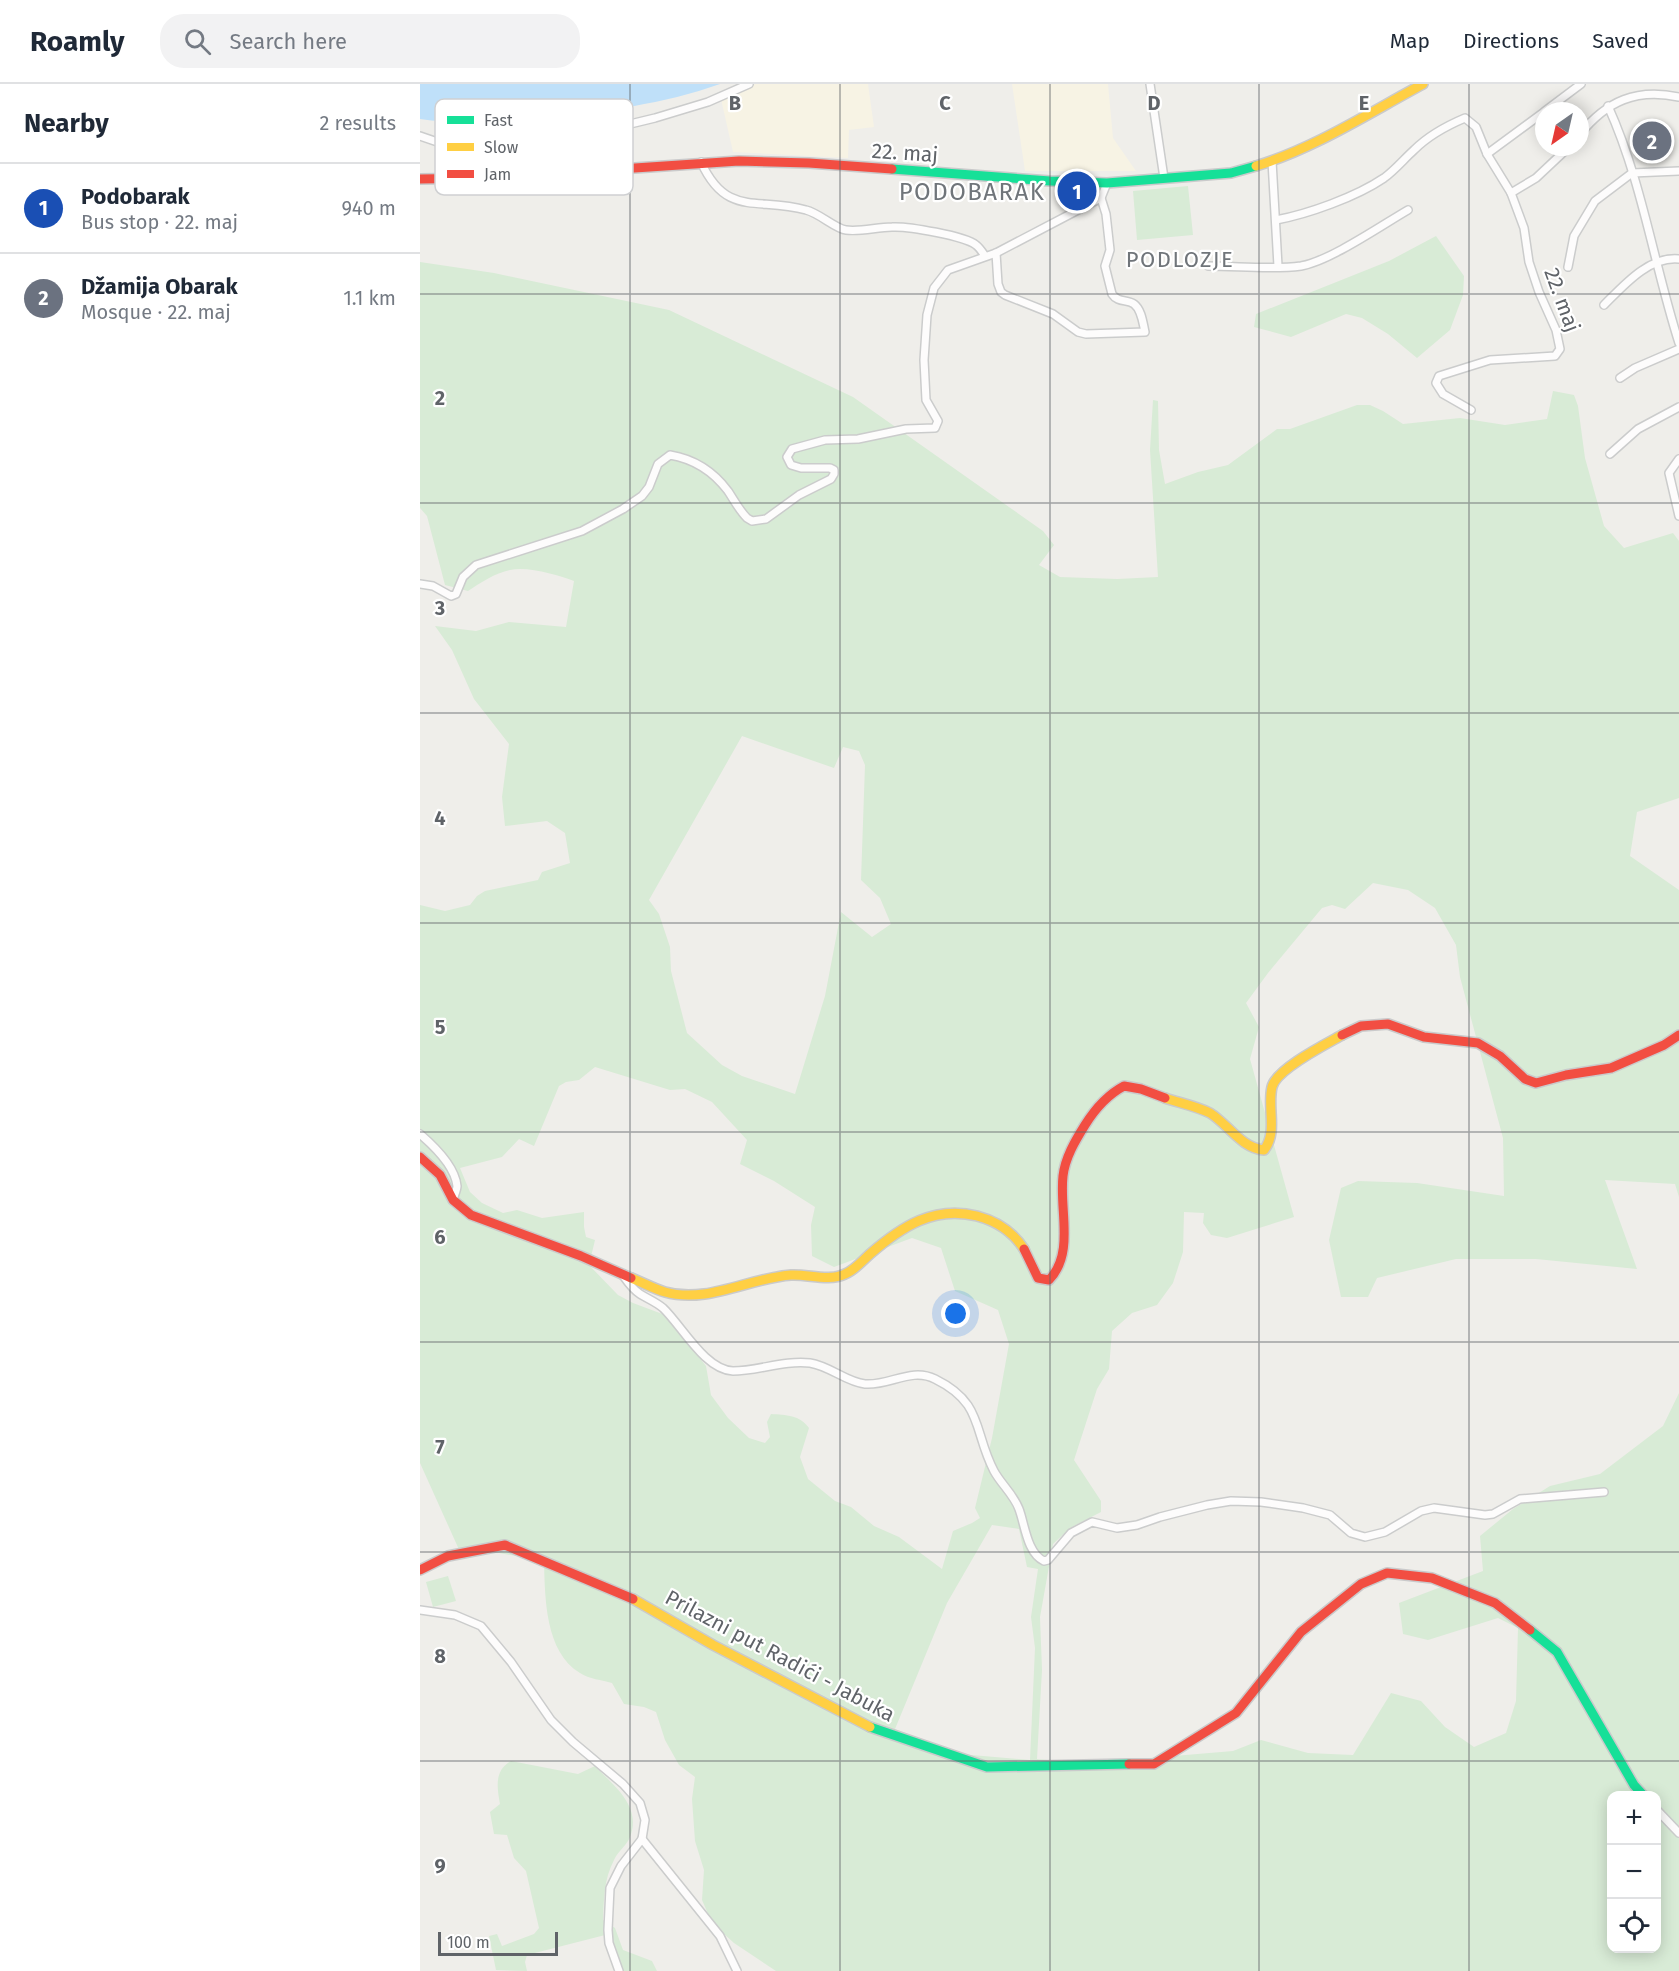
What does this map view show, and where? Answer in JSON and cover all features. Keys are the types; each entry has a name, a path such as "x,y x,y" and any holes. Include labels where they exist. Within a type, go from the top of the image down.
{"main road":[{"name":"22. maj","path":"633,167 739,161 1050,182 1107,183 1196,177 1231,173 1272,161 1321,139 1423,84"},
{"path":"420,1157 440,1175 453,1200 480,1220 581,1256 665,1292 688,1296 710,1294 769,1277 839,1276 849,1272 908,1225 939,1212 960,1212 985,1217 1008,1230 1023,1248 1038,1278 1050,1280 1057,1273 1062,1256 1063,1176 1071,1147 1103,1098 1124,1086 1144,1090 1198,1108 1213,1115 1251,1147 1264,1150 1270,1141 1272,1087 1277,1076 1327,1043 1361,1026 1388,1024 1424,1037 1478,1044 1490,1049 1526,1078 1536,1083 1566,1075 1611,1068 1664,1045 1679,1035"},
{"name":"Prilazni put Radići - Jabuka","path":"420,1570 448,1556 505,1545 640,1602 713,1645 872,1728 987,1767 1154,1764 1236,1713 1301,1632 1361,1584 1387,1573 1432,1578 1495,1603 1557,1652 1639,1791"}],"street":[{"path":"633,123 708,102 749,84"},
{"path":"1150,84 1164,178"},
{"path":"1558,102 1581,84"},
{"path":"1589,123 1608,106 1621,100 1668,94 1679,97"},
{"path":"1608,106 1632,173 1679,343"},
{"name":"22. maj","path":"1276,220 1328,205 1383,178 1441,129 1465,118 1476,127 1486,154 1511,193 1524,228 1529,262 1556,330 1560,349 1555,356 1490,360 1439,376 1436,383 1443,394 1471,410"},
{"path":"1486,154 1535,119"},
{"path":"420,136 435,141"},
{"path":"1511,193 1536,178 1559,156"},
{"path":"1272,161 1278,266"},
{"path":"701,162 708,177 729,198 744,203 803,209 820,215 844,230 912,227 967,240 976,245 985,256"},
{"path":"1632,173 1679,171"},
{"name":"22. maj","path":"1568,267 1574,236 1590,208 1595,201 1632,173"},
{"path":"996,253 998,284 1001,292 1010,298 1053,314 1078,332 1145,332 1140,314 1134,304 1115,298 1112,294 1105,266 1110,250 1106,214 1101,198 1107,183"},
{"path":"420,584 433,586 451,596 456,594 467,572 476,565 582,531 642,496 649,488 658,464 670,455 691,460 705,468 721,483 747,518 758,522 766,519 799,495 831,479 834,474 834,470 830,468 801,468 791,465 787,457 792,449 825,440 858,439 906,429 935,428 938,421 926,400 925,330 928,306 934,288 948,270 996,253 1101,198"},
{"path":"1209,266 1304,266 1325,257 1408,210"},
{"path":"1604,305 1623,285 1657,262 1670,258 1679,259"},
{"path":"1620,378 1635,368 1679,349"},
{"path":"1610,454 1638,429 1679,407"},
{"path":"1679,459 1670,473 1679,516"},
{"path":"420,1134 437,1150 450,1168 457,1186 453,1200"},
{"path":"622,1274 639,1293 663,1308 705,1357 718,1367 731,1371 809,1363 865,1384 884,1384 910,1374 924,1374 957,1391 967,1402 994,1471 1019,1508 1030,1544 1040,1560 1044,1561 1071,1533 1092,1522 1117,1528 1137,1525 1188,1510 1231,1501 1261,1502 1303,1508 1330,1515 1351,1533 1365,1537 1385,1532 1420,1511 1434,1508 1485,1515 1493,1514 1520,1499 1604,1492"},
{"path":"420,1610 455,1615 481,1626 511,1662 551,1720 640,1803 645,1820 642,1839 621,1866 610,1888 609,1943 619,1971"},
{"path":"1661,1814 1679,1833"},
{"path":"642,1839 720,1936 737,1971"}],"shaded area":[{"path":"755,84 868,84 874,127 849,130 848,158 733,152 721,99"},
{"path":"1012,84 1108,84 1113,138 1136,171 1025,171"}],"green space":[{"path":"1188,186 1193,235 1137,240 1133,191"},
{"path":"1436,236 1464,276 1463,295 1450,330 1417,358 1388,334 1362,318 1346,314 1291,337 1254,327 1256,314 1389,261"},
{"path":"420,262 494,273 669,310 853,397 1043,531 1054,545 1039,565 1060,577 1117,579 1158,577 1150,450 1153,400 1158,401 1159,450 1165,484 1198,472 1228,465 1277,429 1290,429 1357,405 1370,405 1403,424 1460,418 1505,425 1547,419 1553,391 1574,395 1578,406 1585,458 1604,526 1624,548 1673,533 1679,541 1679,798 1637,812 1630,856 1679,890 1679,1197 1675,1184 1605,1180 1637,1269 1536,1259 1456,1259 1377,1278 1368,1297 1341,1297 1329,1240 1341,1188 1358,1181 1417,1183 1504,1196 1503,1138 1460,977 1456,945 1435,908 1408,890 1373,883 1345,909 1332,905 1322,908 1246,1003 1259,1027 1250,1059 1294,1217 1227,1238 1211,1235 1203,1223 1204,1213 1184,1212 1183,1252 1173,1283 1157,1305 1132,1313 1112,1331 1109,1369 1097,1389 1074,1460 1101,1501 1101,1512 1070,1528 1053,1544 1040,1617 1042,1670 1037,1759 1057,1761 1150,1758 1233,1751 1261,1740 1308,1753 1353,1755 1391,1693 1421,1701 1445,1727 1474,1747 1506,1733 1516,1701 1518,1628 1498,1618 1428,1640 1403,1634 1399,1603 1483,1571 1480,1536 1513,1509 1550,1486 1600,1474 1663,1426 1679,1393 1679,1971 776,1971 734,1943 712,1923 702,1900 704,1870 695,1841 692,1799 695,1777 679,1765 665,1740 656,1712 644,1707 624,1704 612,1683 584,1675 568,1664 553,1638 549,1623 544,1561 499,1553 461,1554 420,1463 420,905 445,911 470,905 477,896 485,891 538,880 542,872 570,863 565,833 547,821 505,826 502,797 509,744 474,699 452,650 435,626 476,631 509,622 566,627 574,581 543,572 517,569 504,571 468,591 445,585 427,516 420,508","holes":["742,736 834,768 843,747 859,751 865,765 861,880 880,898 891,924 872,937 841,912 825,996 795,1094 742,1076 722,1065 687,1033 671,971 670,947 659,914 649,900","595,1067 670,1090 685,1089 712,1102 747,1140 740,1164 774,1181 815,1207 811,1225 812,1256 834,1267 912,1238 941,1248 955,1291 998,1310 1009,1344 992,1438 975,1508 980,1518 953,1531 942,1569 899,1537 874,1526 851,1507 835,1501 808,1479 800,1457 809,1428 801,1420 792,1416 771,1414 767,1422 770,1437 765,1443 749,1438 728,1418 711,1395 706,1366 665,1315 618,1295 589,1265 595,1240 586,1237 584,1212 542,1218 517,1210 503,1213 482,1203 470,1192 460,1168 502,1157 519,1139 534,1146 559,1086 566,1082 579,1080","992,1525 1019,1529 1027,1567 1038,1569 1031,1617 1035,1648 1030,1760 960,1754 895,1729 947,1603"]},
{"path":"448,1576 456,1601 433,1607 426,1582"},
{"path":"511,1761 578,1774 595,1766 624,1797 629,1806 633,1826 629,1840 616,1857 608,1874 603,1920 615,1928 623,1950 652,1961 657,1971 620,1971 609,1934 527,1955 525,1962 527,1971 496,1970 489,1936 497,1934 502,1946 534,1934 539,1928 526,1871 514,1858 507,1835 494,1834 490,1812 500,1804 499,1775"}],"water":[{"path":"420,84 720,84 677,97 633,106 633,99 435,99 435,121 420,119"}],"traffic: fast":[{"path":"892,169 1107,183 1231,173 1256,166"},
{"path":"1530,1630 1557,1652 1639,1791"},
{"path":"870,1727 987,1767 1129,1764"}],"traffic: slow":[{"path":"1256,166 1321,140 1423,84"},
{"path":"1165,1098 1210,1113 1248,1145 1264,1150 1270,1136 1271,1095 1276,1080 1302,1058 1342,1035"},
{"path":"631,1278 665,1292 696,1295 775,1277 839,1276 852,1270 906,1227 932,1216 946,1214 961,1213 991,1221 1009,1232 1024,1249"},
{"path":"633,1599 713,1645 870,1727"}],"traffic: jam":[{"path":"633,168 739,161 892,169"},
{"path":"420,179 435,179"},
{"path":"1342,1035 1361,1026 1388,1024 1424,1037 1478,1043 1500,1056 1525,1079 1536,1083 1566,1075 1611,1068 1664,1045 1679,1035"},
{"path":"1024,1249 1038,1278 1049,1280 1057,1269 1064,1244 1062,1189 1066,1163 1081,1131 1102,1103 1124,1086 1141,1089 1165,1098"},
{"path":"420,1157 440,1175 453,1200 471,1215 581,1256 631,1278"},
{"path":"420,1570 448,1556 505,1545 633,1599"},
{"path":"1129,1764 1154,1764 1236,1713 1301,1632 1361,1584 1387,1573 1432,1578 1495,1603 1530,1630"}],"place":[{"name":"Džamija Obarak","path":"1652,141"},
{"name":"Podobarak","path":"1077,191"}],"district":[{"name":"PODOBARAK","path":"972,192"},
{"name":"PODLOZJE","path":"1180,259"}]}
